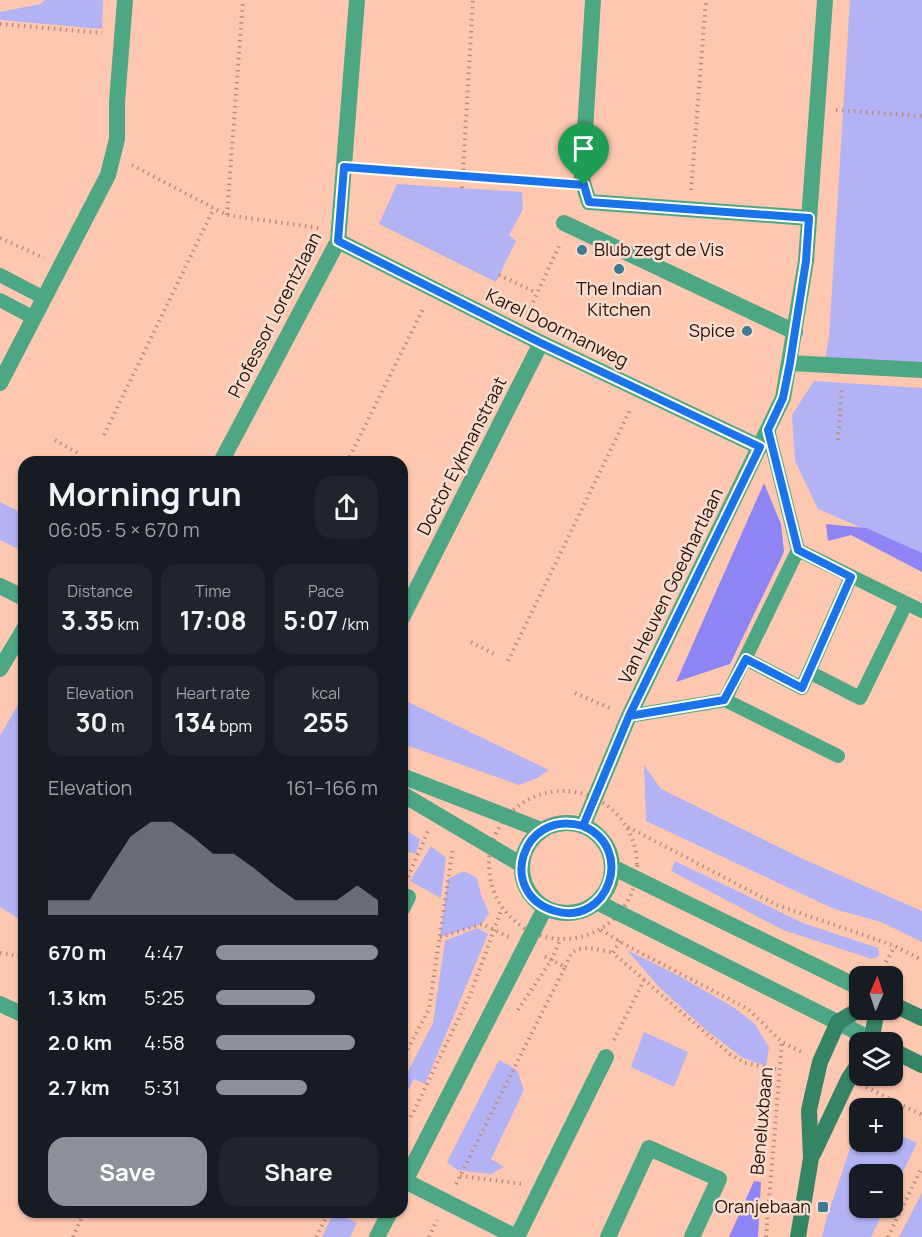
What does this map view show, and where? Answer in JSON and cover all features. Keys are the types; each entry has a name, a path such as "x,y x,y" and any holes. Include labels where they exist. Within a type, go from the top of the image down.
{"main road":[{"path":"903,1009 922,1018"},
{"path":"798,1237 812,1158 810,1110 820,1062 838,1022 849,1016"},
{"path":"903,1056 922,1065"},
{"path":"812,1158 849,1078"}],"street":[{"path":"0,383 108,175 117,139 117,102 125,0"},
{"name":"Professor Lorentzlaan","path":"224,456 338,236 357,0"},
{"path":"593,0 582,180 589,202 809,218"},
{"name":"Van Heuven Goedhartlaan","path":"583,826 629,716 783,398 806,261 825,0"},
{"path":"564,223 795,332"},
{"name":"Karel Doormanweg","path":"338,236 541,343 760,447"},
{"name":"Doctor Eykmanstraat","path":"408,606 541,343"},
{"path":"790,363 922,370"},
{"path":"0,586 18,595"},
{"path":"0,669 18,639"},
{"path":"408,778 541,830"},
{"path":"408,798 522,865"},
{"path":"572,823 583,826 601,838 609,851 612,867 609,886 597,902 585,909 572,913 545,908 530,894 522,875 527,846 541,830 556,824 572,823"},
{"path":"612,867 849,983"},
{"path":"597,902 856,1032"},
{"path":"408,1174 545,908"},
{"path":"0,1004 18,1012"},
{"path":"408,1186 447,1202 517,1237 606,1057"},
{"path":"608,1237 649,1149 719,1179 692,1237"},
{"path":"377,1237 387,1218"}],"lane":[{"path":"0,275 44,298"},
{"path":"0,300 34,318"},
{"path":"724,700 798,550 768,430"},
{"path":"798,550 922,611"},
{"path":"746,659 802,688 851,577"},
{"path":"809,672 860,698 906,604"},
{"path":"629,716 724,700 838,756"}],"path":[{"path":"227,215 243,0"},
{"path":"462,188 473,0"},
{"path":"690,209 706,0"},
{"path":"0,24 123,35"},
{"path":"817,109 922,116"},
{"path":"113,155 227,215 338,236"},
{"path":"344,167 564,184 565,234 519,331"},
{"path":"104,435 214,208"},
{"path":"0,238 61,266"},
{"path":"499,275 537,293"},
{"path":"350,456 433,288"},
{"path":"838,440 844,366"},
{"path":"508,661 639,390"},
{"path":"55,440 81,455"},
{"path":"471,642 494,654"},
{"path":"575,693 629,716"},
{"path":"628,827 777,905 895,946 922,960"},
{"path":"408,878 429,828"},
{"path":"408,1049 429,1009 453,843"},
{"path":"408,1124 471,993 502,908"},
{"path":"440,937 482,924 494,928 565,967"},
{"path":"601,930 748,1009 782,1042 820,1062"},
{"path":"517,1012 552,959 560,939"},
{"path":"613,953 620,941"},
{"path":"886,962 895,946"},
{"path":"429,1237 571,954 579,949 587,948 613,953 694,1024 737,1058 745,1063 780,1070"},
{"path":"0,953 18,956"},
{"path":"606,1057 644,980"},
{"name":"Beneluxbaan","path":"766,1237 782,1042"},
{"path":"865,1086 922,1115"},
{"path":"888,1237 922,1167"},
{"path":"460,1176 542,1187"},
{"path":"73,1237 81,1218"},
{"path":"316,1237 326,1218"}],"shaded area":[{"path":"45,0 103,0 102,29 0,20 0,12 40,4"},
{"path":"850,0 922,0 922,363 825,360 829,337"},
{"path":"397,184 522,192 523,209 509,235 516,241 496,282 379,224"},
{"path":"814,381 922,388 922,554 818,509 795,461 792,415"},
{"path":"764,483 781,524 784,552 730,664 676,682"},
{"path":"0,502 18,511 18,549 0,540"},
{"path":"826,524 866,528 922,553 922,572 851,535 828,541"},
{"path":"408,702 549,770 519,785 408,746"},
{"path":"18,704 18,918 0,907 0,736"},
{"path":"644,765 661,789 803,859 922,911 922,942 881,922 834,909 646,821"},
{"path":"408,832 420,839 416,854 408,852"},
{"path":"431,846 446,858 441,898 410,881"},
{"path":"675,861 803,923 878,948 879,956 872,959 783,930 671,871"},
{"path":"464,871 477,878 489,913 482,924 440,937 448,879"},
{"path":"477,928 488,934 425,1084 414,1079 408,1090 408,1071 433,1023 445,941"},
{"path":"627,950 733,1007 754,1023 769,1047 766,1066 743,1058 706,1030 659,987"},
{"path":"644,1032 688,1052 674,1087 631,1067"},
{"path":"499,1060 517,1070 524,1090 491,1159 504,1167 491,1174 457,1170 447,1162"},
{"path":"903,1137 917,1143 903,1172 903,1164 849,1164 849,1218 880,1218 871,1237 822,1237 849,1152 903,1152"},
{"path":"754,1181 761,1182 758,1237 729,1237"},
{"path":"922,1193 922,1237 899,1237"},
{"path":"331,1218 347,1218 357,1223 350,1237 322,1237"}],"place":[{"name":"Blub zegt de Vis","path":"582,250"},
{"name":"The Indian Kitchen","path":"619,269"},
{"name":"Spice","path":"747,331"},
{"name":"Oranjebaan","path":"823,1207"}],"route":[{"path":"584,185 344,167 338,241 541,343 760,447 629,716 583,826 572,823 556,824 541,830 533,837 523,855 522,875 525,885 536,902 558,912 572,913 597,902 609,886 612,867 609,851 601,838 583,826 596,797 629,716 724,700 746,659 802,688 851,577 798,550 768,430 783,398 790,363 806,261 809,218 589,202 584,185"}]}
